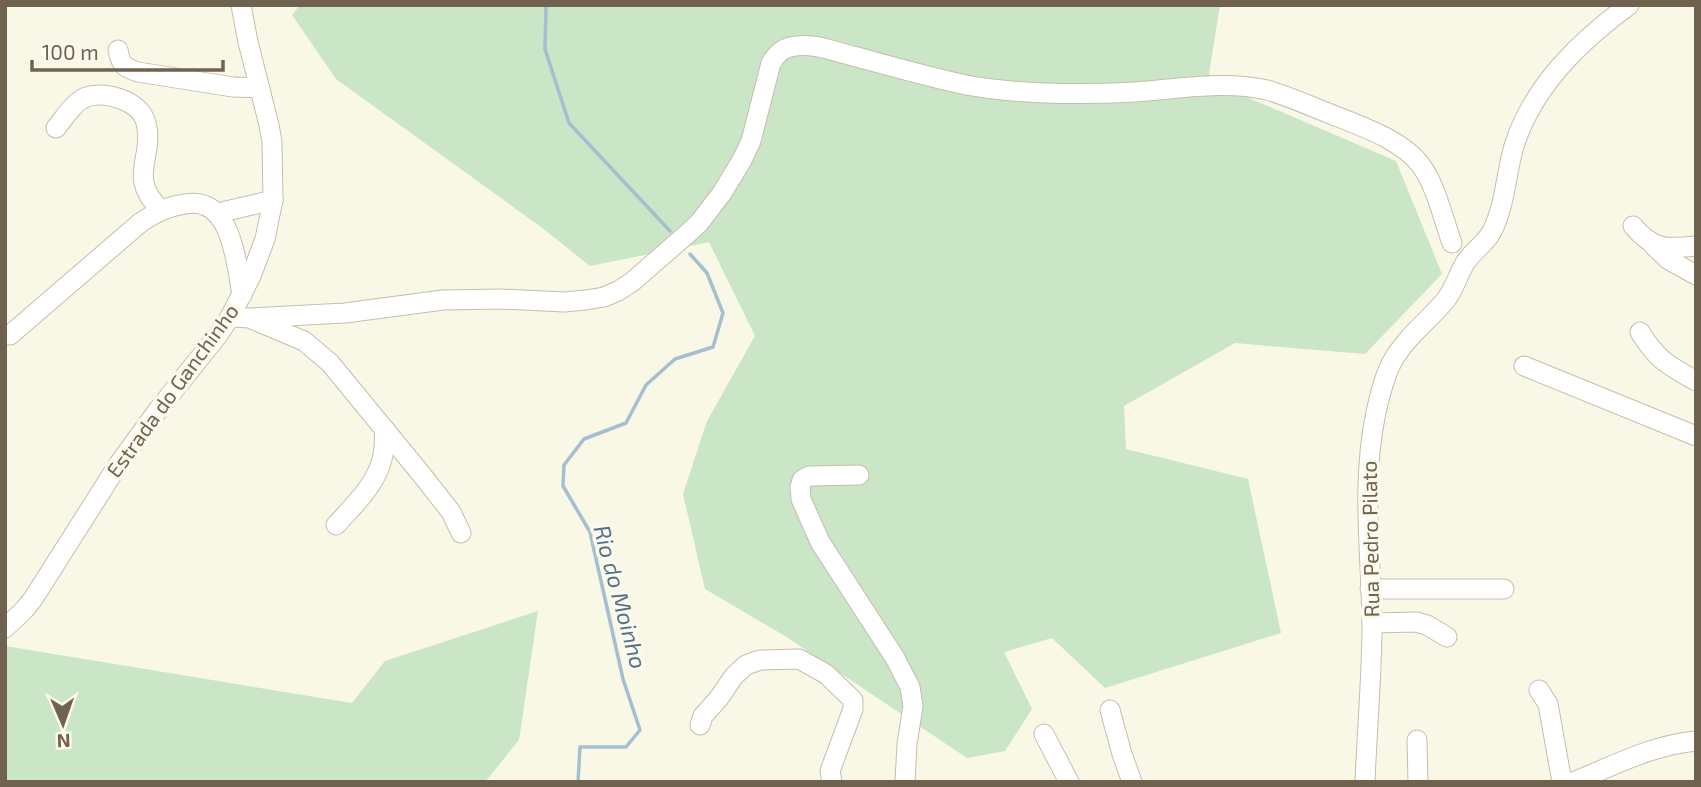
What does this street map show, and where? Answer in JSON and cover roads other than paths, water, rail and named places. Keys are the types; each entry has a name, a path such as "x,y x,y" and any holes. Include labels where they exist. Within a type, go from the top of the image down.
{"street":[{"name":"Estrada do Ganchinho","path":"5,628 33,598 118,465 158,410 218,335 240,317 242,295 265,239 273,200 272,142 241,5"},
{"name":"Rua Pedro Pilato","path":"1365,782 1372,623 1368,474 1373,427 1386,375 1400,349 1445,301 1465,263 1492,232 1498,218 1515,145 1530,110 1549,79 1579,45 1629,5"},
{"path":"240,317 345,313 443,300 564,302 604,297 618,291 686,235 709,211 751,141 771,63 777,54 797,45 822,48 940,79 1007,91 1089,94 1226,85 1268,89 1382,136 1412,155 1428,177 1452,243"},
{"path":"118,50 121,63 138,72 233,88 260,88"},
{"path":"56,128 85,97 105,95 135,107 146,121 147,142 143,176 145,186 149,197 162,210"},
{"path":"218,213 273,200"},
{"path":"10,335 140,223 176,205 198,203 218,213 232,244 242,295"},
{"path":"1633,226 1669,260 1696,275"},
{"path":"1653,245 1669,248 1696,246"},
{"path":"240,317 304,341 330,363 451,512 461,533"},
{"path":"1640,332 1651,350 1666,364 1696,381"},
{"path":"1524,366 1696,436"},
{"path":"336,525 375,477 383,459 385,430"},
{"path":"859,475 809,476 802,480 801,499 820,542 895,658 910,687 913,706 906,744 905,782"},
{"path":"1370,589 1504,589"},
{"path":"1372,623 1416,622 1447,637"},
{"path":"700,725 703,716 746,665 760,660 799,659 826,674 853,700 853,709 830,771 832,782"},
{"path":"1539,690 1548,704 1562,782"},
{"path":"1110,710 1132,782"},
{"path":"1044,734 1069,782"},
{"path":"1416,740 1418,782"},
{"path":"1573,782 1650,751 1696,741"}],"waterway":[{"name":"Rio do Moinho","path":"546,5 545,49 569,123 670,231"},
{"name":"Rio do Moinho","path":"578,782 580,747 626,747 640,730 623,679 590,532 563,486 564,465 584,439 626,423 646,385 675,359 713,347 723,313 707,273 690,254"}]}
